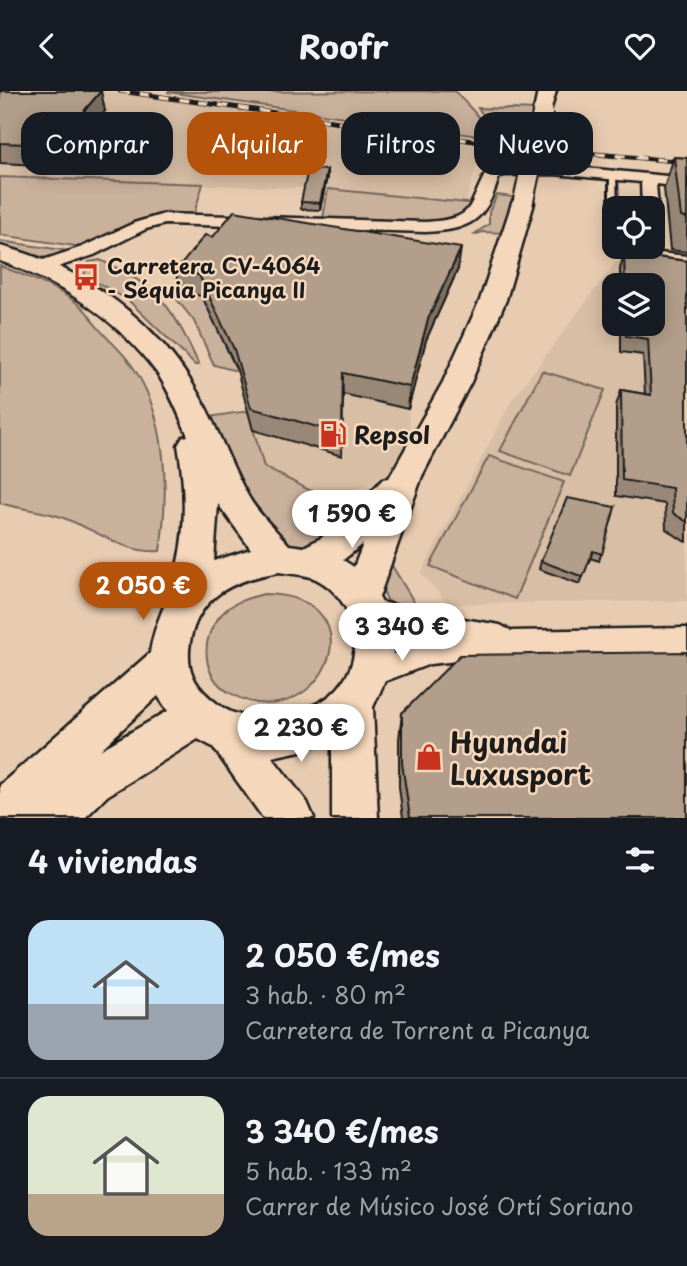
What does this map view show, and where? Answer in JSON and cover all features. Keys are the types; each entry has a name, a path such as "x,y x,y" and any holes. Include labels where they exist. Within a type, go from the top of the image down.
{"street":[{"path":"355,818 361,688 376,641 365,603 406,476 457,382 493,300 523,204 545,101"},
{"path":"40,267 88,251 140,226 164,219 441,227 472,218 481,209 496,171 545,170 687,183"},
{"path":"649,178 650,196"},
{"path":"68,280 88,251"},
{"path":"0,253 68,280 125,321 167,368 185,396 236,506 293,560 336,573 365,603 427,625 531,641"},
{"path":"665,255 687,261"},
{"path":"185,396 202,485 203,534 197,568 173,624 168,662 169,678 182,700 214,725 291,818"},
{"path":"184,603 205,584 227,571 251,562 293,560 331,553 406,476"},
{"path":"57,816 91,780 214,725 260,739 311,730 361,688 430,652 531,641 687,640"},
{"path":"0,815 168,662"}],"lane":[{"path":"613,176 613,196"}],"shaded area":[{"path":"0,91 101,91 246,112 187,112 187,175 327,175 327,124 341,126 341,175 460,175 460,143 474,145 474,174 466,203 327,189 0,177"},
{"path":"455,91 474,112 474,135 460,133 460,112 341,112 341,117 327,115 327,112 309,112 167,92"},
{"path":"478,108 537,110 536,112 481,112"},
{"path":"0,177 203,184 194,214 143,219 82,247 0,235"},
{"path":"328,189 477,204 464,213 426,222 323,218"},
{"path":"497,195 513,197 503,233 483,232 473,235 489,224 489,212"},
{"path":"0,241 69,251 51,259 0,247"},
{"path":"100,260 137,279 162,301 181,328 199,365 195,365 128,300 84,275 89,262"},
{"path":"626,260 687,269 687,601 448,604 421,573 512,400 602,281 602,336 665,336 665,273 608,273 616,262"},
{"path":"0,266 72,299 127,359 143,384 159,430 163,454 165,479 160,551 133,548 58,516 0,503"},
{"path":"180,291 202,296 237,371 214,365 194,321 174,296"},
{"name":"Repsol","path":"237,371 408,409 411,438 389,476 329,500 264,467"},
{"path":"542,371 605,390 570,476 500,451"},
{"path":"248,411 264,467 329,500 326,522 346,532 324,547 303,549 284,541 267,525 237,480 208,417"},
{"path":"489,456 564,482 515,599 430,566"},
{"path":"388,559 417,608 414,611 392,607 385,595 383,584"},
{"path":"264,594 302,601 323,617 331,640 326,663 312,685 290,699 262,703 230,693 220,686 209,667 207,646 214,625 225,611 246,599"}],"building":[{"path":"0,91 101,91 83,112 21,112 21,144 0,143"},
{"path":"674,157 687,158 687,218 681,217"},
{"path":"307,175 326,175 320,203 301,202"},
{"path":"234,211 461,248 428,319 410,387 343,373 342,434 251,408 234,349 199,275 176,271 205,235 213,237"},
{"path":"624,259 687,261 687,522 673,513 672,488 622,480 621,390 651,395 648,339 626,336 665,336 665,273 625,273"},
{"path":"567,498 615,507 602,554 593,551 583,577 541,561"},
{"path":"687,652 687,818 410,818 402,763 402,713 460,655"}],"railway":[{"path":"120,91 516,147 687,162"}],"place":[{"name":"Carretera CV-4064 - Séquia Picanya II","path":"86,277"},
{"name":"Repsol","path":"333,434"},
{"name":"Hyundai Luxusport","path":"429,757"}]}
